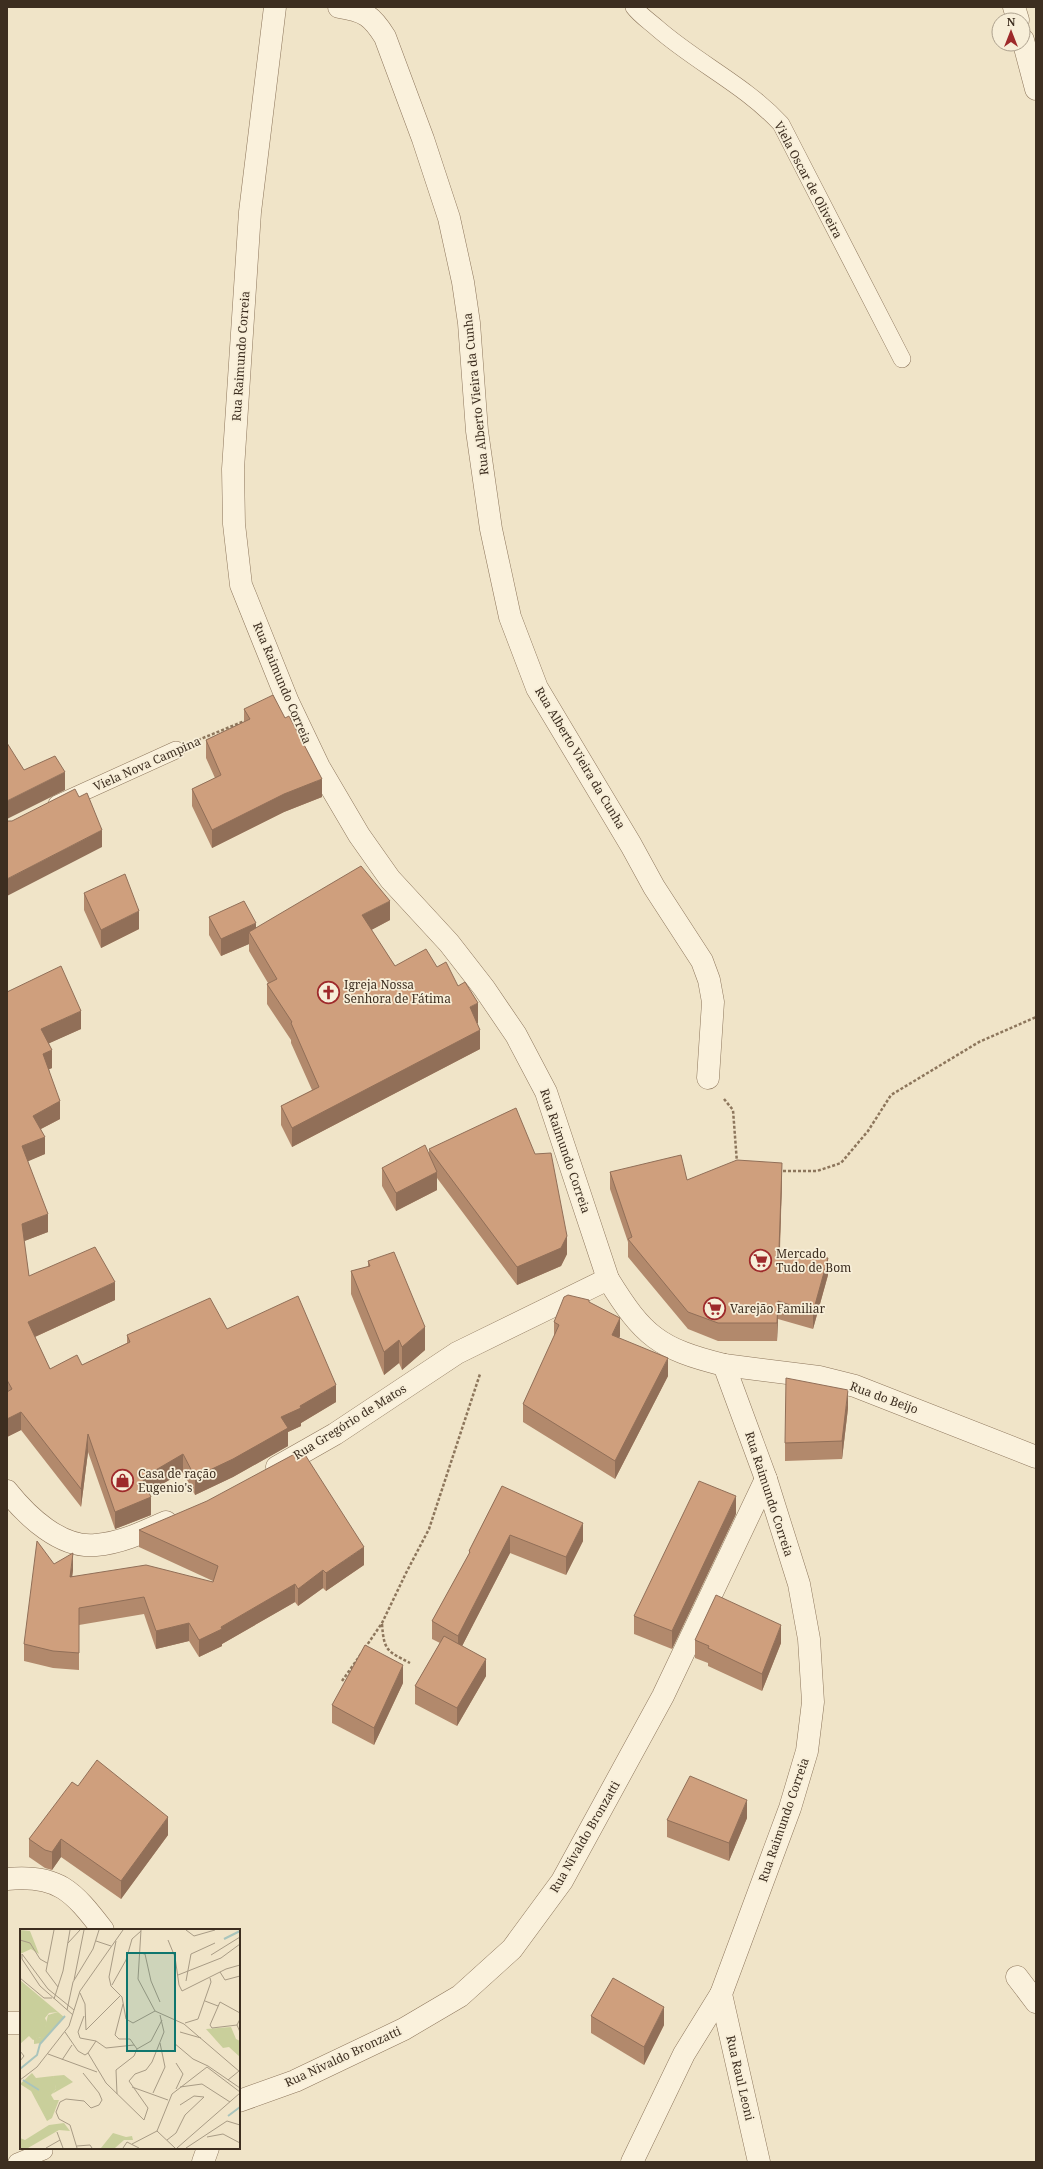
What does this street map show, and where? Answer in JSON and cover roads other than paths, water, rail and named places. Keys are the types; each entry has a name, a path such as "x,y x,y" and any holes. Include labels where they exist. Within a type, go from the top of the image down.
{"street":[{"name":"Rua Raimundo Correia","path":"275,7 250,212 233,469 234,524 241,586 288,702 319,767 359,835 390,879 449,942 484,988 516,1035 546,1092 608,1279 625,1306 646,1332 666,1347 689,1357 724,1365 766,1479 799,1584 810,1639 813,1702 808,1751 790,1808 721,1994 684,2054 632,2162"},
{"name":"Rua Alberto Vieira da Cunha","path":"339,7 367,14 376,23 385,37 423,139 449,218 463,282 468,316 477,431 491,529 510,617 537,688 632,844 654,887 702,961 709,980 713,1002 708,1078"},
{"path":"1026,52 1036,90"},
{"name":"Rua Gregório de Matos","path":"260,1477 335,1434 457,1352 608,1279"},
{"name":"Rua do Beijo","path":"724,1365 819,1377 855,1386 1036,1457"},
{"name":"Rua Nivaldo Bronzatti","path":"240,2101 295,2080 404,2029 460,1996 512,1949 562,1881 574,1861 662,1696 766,1479"},
{"path":"7,1491 17,1503 48,1531 71,1542 94,1546 126,1539 184,1515"},
{"path":"7,1879 24,1878 55,1882 67,1889 102,1929"},
{"path":"1016,1977 1036,2002"},
{"name":"Rua Raul Leoni","path":"721,1994 759,2162"},
{"path":"7,2023 20,2023"},
{"path":"203,2162 208,2149"}],"lane":[{"name":"Viela Oscar de Oliveira","path":"634,7 676,45 739,86 764,105 781,124 902,359"},
{"name":"Viela Nova Campina","path":"44,810 176,750"},
{"path":"17,2162 44,2151"}],"place":[{"name":"Igreja Nossa Senhora de Fátima","path":"329,992"},
{"name":"Mercado Tudo de Bom","path":"760,1261"},
{"name":"Varejão Familiar","path":"715,1309"},
{"name":"Casa de ração Eugenio's","path":"123,1481"}]}
